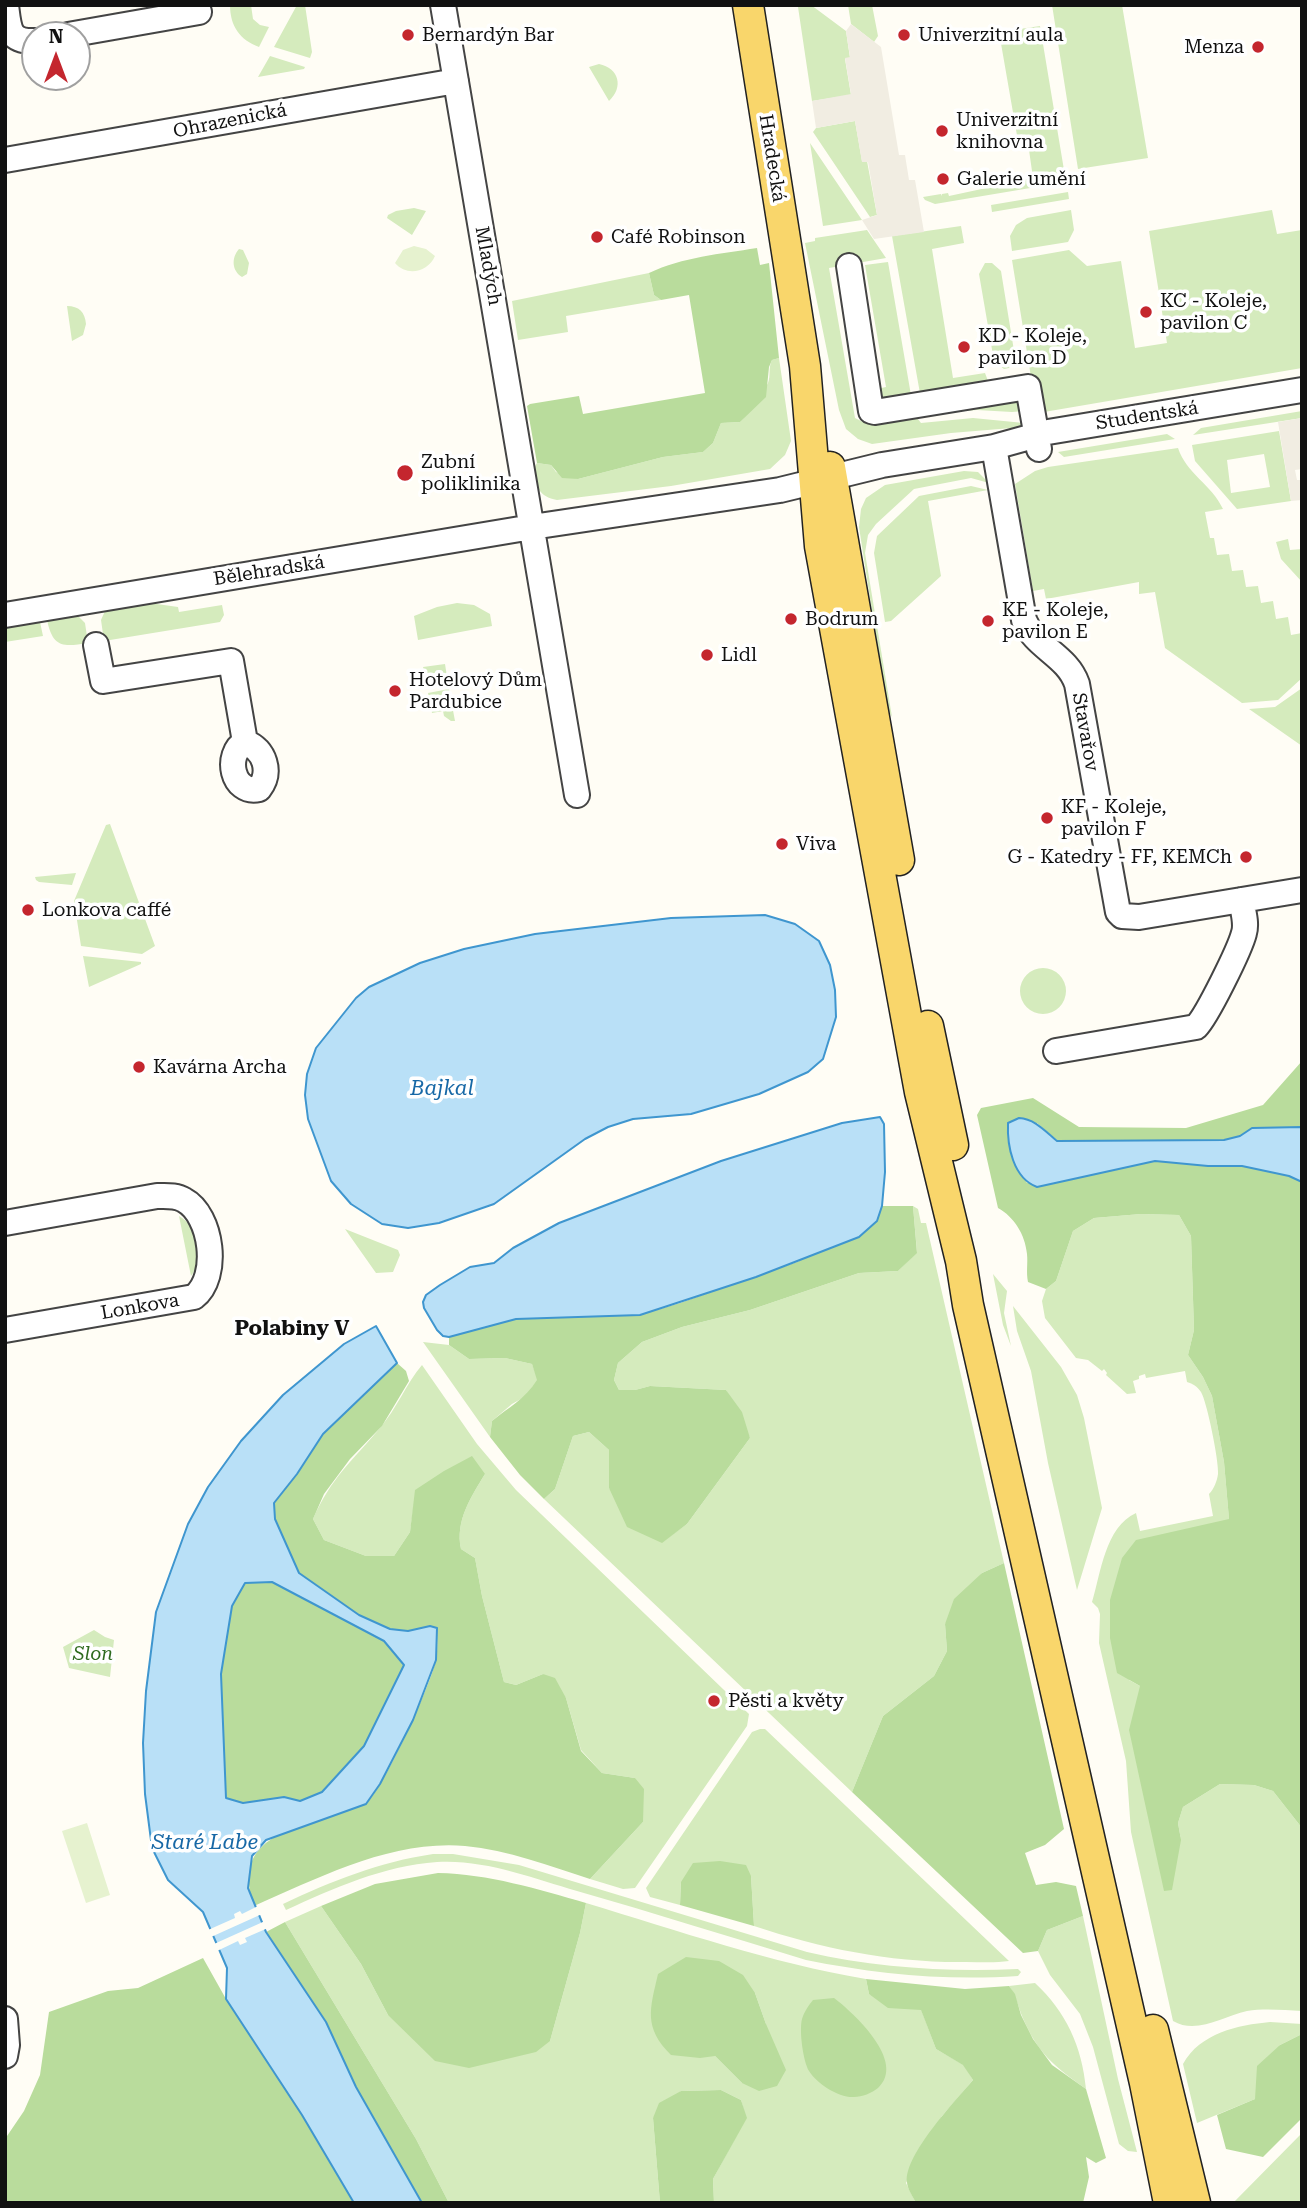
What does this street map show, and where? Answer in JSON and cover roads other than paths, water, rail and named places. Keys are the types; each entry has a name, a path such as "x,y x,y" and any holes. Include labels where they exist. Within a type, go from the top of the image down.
{"main road":[{"name":"Hradecká","path":"748,5 823,479 820,546 920,1092 961,1261 968,1305 1148,2097 1181,2196"}],"street":[{"path":"6,5 10,30 21,40"},
{"name":"Mladých","path":"443,5 532,527"},
{"path":"91,31 199,12"},
{"name":"Ohrazenická","path":"5,160 456,81"},
{"path":"849,266 871,411 1028,387 1037,442"},
{"name":"Studentská","path":"1037,442 1302,390"},
{"name":"Studentská","path":"823,479 897,462 994,447 1302,406"},
{"name":"Stavařov","path":"994,447 1028,632 1064,662 1077,684 1118,912 1122,916 1141,916 1302,890"},
{"name":"Bělehradská","path":"5,615 532,527 768,492 823,479"},
{"path":"532,527 577,796"},
{"path":"96,645 103,681 232,661 245,743"},
{"path":"1056,1051 1196,1027 1206,1014 1242,939 1245,922 1241,900"},
{"name":"Lonkova","path":"5,1223 148,1198 174,1196 187,1201 198,1214 207,1234 210,1258 203,1287 194,1297 5,1331"},
{"path":"5,2019 5,2056"}],"water":[{"name":"Bajkal","path":"765,915 795,924 819,941 830,965 835,990 836,1017 823,1059 808,1072 759,1094 691,1114 633,1119 608,1127 585,1139 494,1204 439,1223 408,1228 382,1224 351,1204 331,1181 308,1119 305,1095 307,1074 316,1048 356,998 369,987 420,963 464,949 535,934 671,918"},
{"path":"880,1117 884,1124 885,1172 882,1206 877,1221 859,1237 756,1277 640,1315 516,1319 449,1337 443,1336 437,1330 424,1308 426,1295 440,1285 470,1267 494,1263 513,1248 559,1223 721,1161 842,1123"},
{"path":"1019,1118 1035,1123 1057,1141 1224,1140 1240,1136 1252,1128 1302,1127 1302,1182 1289,1176 1242,1166 1155,1161 1037,1187 1022,1176 1010,1151 1008,1123"},
{"name":"Staré Labe","path":"376,1326 397,1363 323,1434 274,1503 275,1519 299,1573 359,1615 390,1629 408,1631 430,1626 437,1628 436,1660 413,1720 380,1784 366,1804 266,1840 252,1856 248,1888 266,1932 326,2022 356,2087 422,2203 354,2203 302,2115 226,1999 227,1968 203,1912 168,1880 152,1848 145,1794 143,1743 146,1691 156,1612 188,1524 208,1487 241,1441 283,1395 344,1344","holes":["272,1582 384,1641 404,1665 364,1746 322,1792 300,1801 284,1797 243,1803 226,1798 221,1674 232,1606 245,1583"]}],"place":[{"name":"Bernardýn Bar","path":"408,35"},
{"name":"Univerzitní aula","path":"904,35"},
{"name":"Menza","path":"1258,47"},
{"name":"Univerzitní knihovna","path":"942,131"},
{"name":"Galerie umění","path":"943,179"},
{"name":"Café Robinson","path":"597,237"},
{"name":"KC - Koleje, pavilon C","path":"1146,312"},
{"name":"KD - Koleje, pavilon D","path":"964,347"},
{"name":"Zubní poliklinika","path":"405,473"},
{"name":"Bodrum","path":"791,619"},
{"name":"KE - Koleje, pavilon E","path":"988,621"},
{"name":"Lidl","path":"707,655"},
{"name":"Hotelový Dům Pardubice","path":"395,691"},
{"name":"KF - Koleje, pavilon F","path":"1047,818"},
{"name":"Viva","path":"782,844"},
{"name":"G - Katedry - FF, KEMCh","path":"1246,857"},
{"name":"Lonkova caffé","path":"28,910"},
{"name":"Kavárna Archa","path":"139,1067"},
{"name":"Pěsti a květy","path":"714,1701"}],"district":[{"name":"Polabiny V","path":"292,1329"}],"park label":[{"name":"Slon","path":"93,1654"}]}
